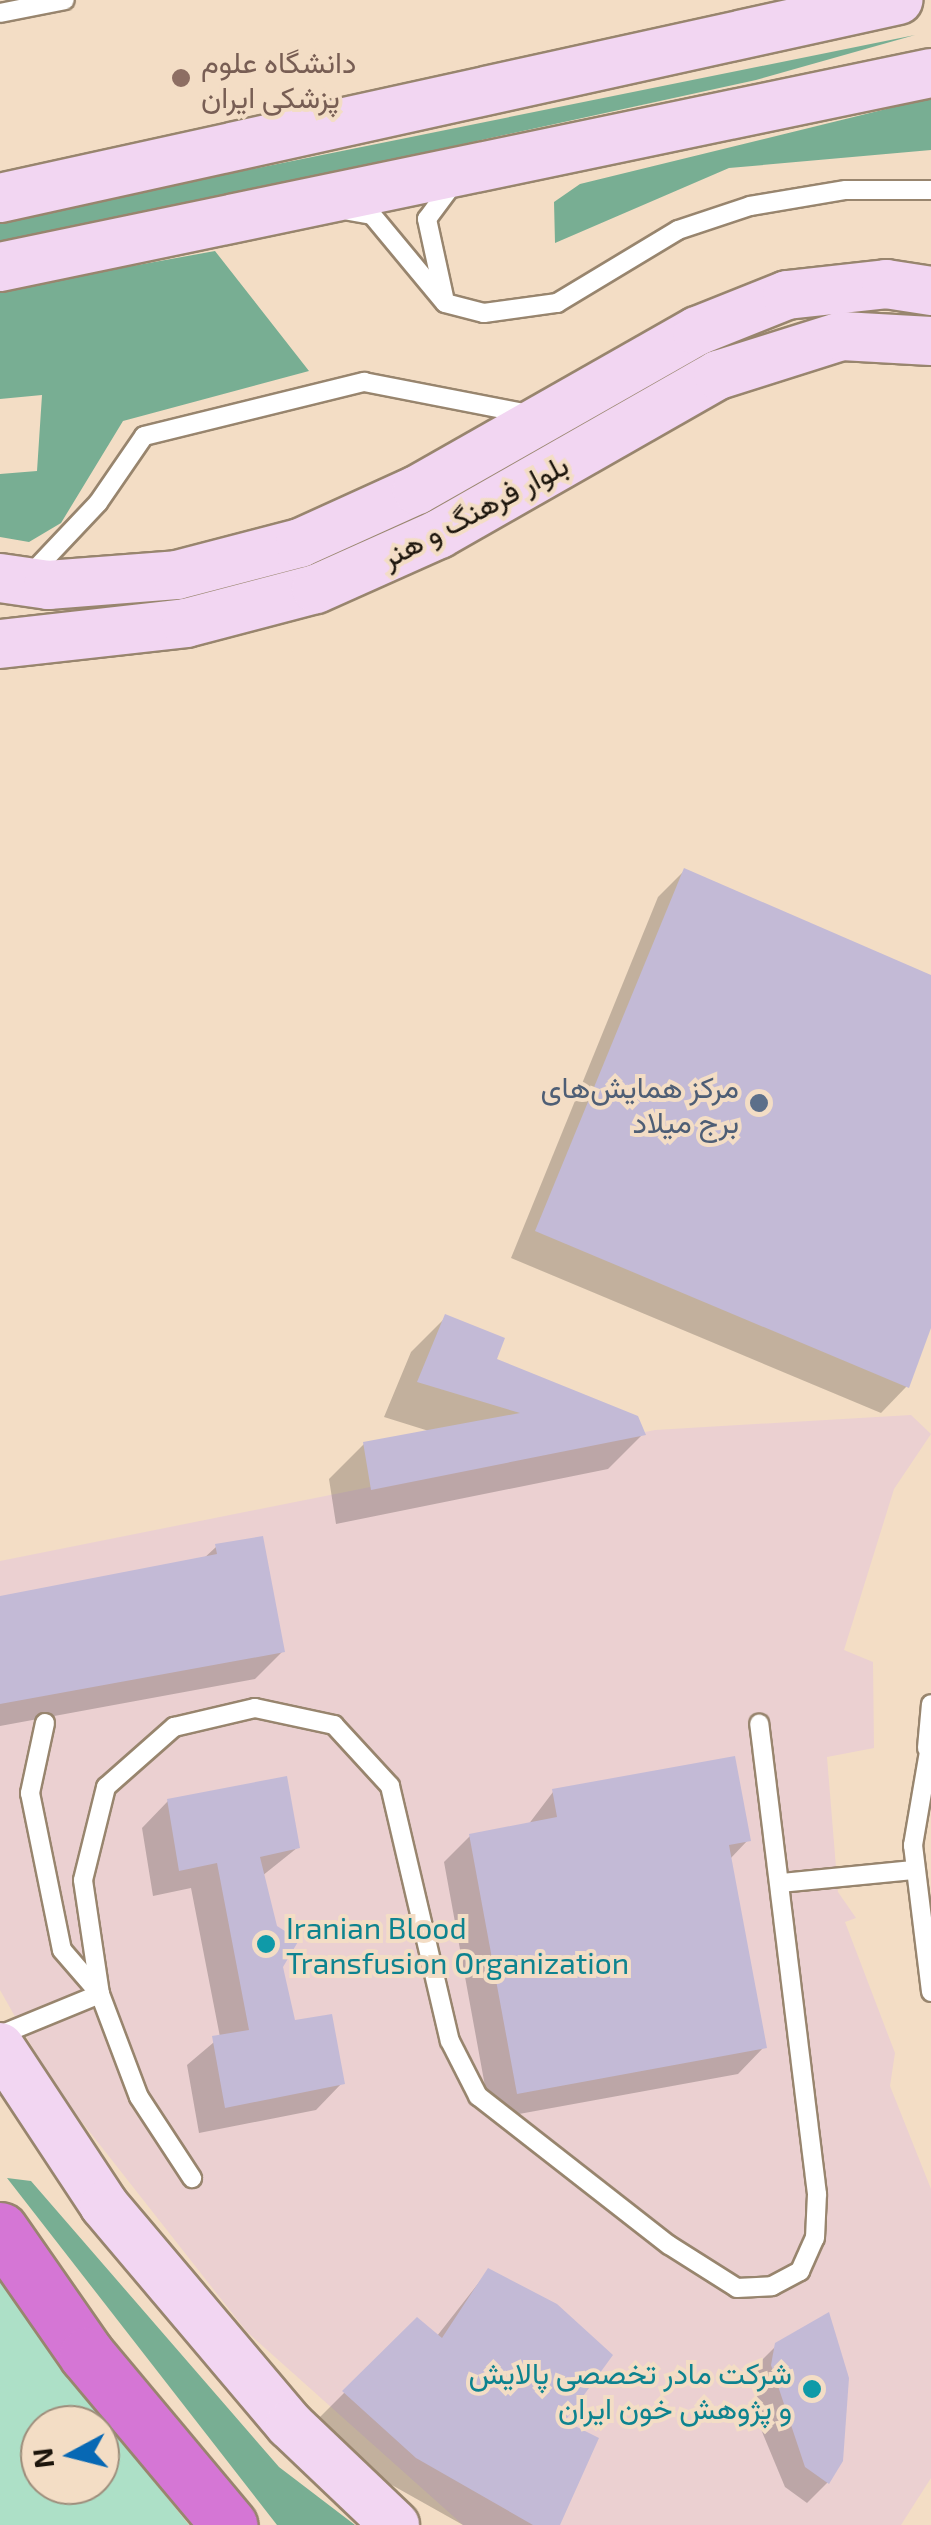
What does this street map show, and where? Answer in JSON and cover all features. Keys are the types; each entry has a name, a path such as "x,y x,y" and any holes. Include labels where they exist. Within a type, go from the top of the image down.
{"highway":[{"path":"0,2230 88,2355 230,2525"}],"main road":[{"path":"0,198 898,0"},
{"path":"0,268 318,206 501,160 931,73"},
{"name":"بلوار فرهنگ و هنر","path":"24,582 177,575 300,543 559,409 697,331 787,295 886,284 931,291"},
{"name":"بلوار فرهنگ و هنر","path":"14,644 186,623 316,589 439,534 718,375 842,336 931,340"},
{"path":"14,644 12,614 24,582"},
{"path":"0,2047 104,2205 290,2424 395,2525"}],"lane":[{"path":"0,13 21,4 65,0"},
{"path":"445,302 427,219 458,180 501,160"},
{"path":"318,206 372,215 445,302 522,311 587,288 678,230 750,206 846,190 931,190"},
{"path":"24,582 98,503 144,436 364,382 506,416 559,409"},
{"path":"931,1704 914,1870 931,1992"},
{"path":"192,2178 139,2097 100,1994 84,1880 106,1786 174,1727 255,1708 334,1724 390,1786 450,2041 478,2096 669,2245 737,2288 772,2286 800,2271 815,2238 817,2194 781,1883 758,1724"},
{"path":"45,1724 30,1794 62,1950 100,1994"},
{"path":"781,1883 914,1870"},
{"path":"0,2035 100,1994"}],"shaded area":[{"path":"911,1415 931,1434 894,1489 844,1650 873,1662 874,1748 827,1757 838,1892 856,1918 845,1922 895,2053 890,2086 931,2189 931,2478 901,2525 463,2525 247,2332 56,2089 0,1990 0,1561 655,1430"}],"green space":[{"path":"915,35 756,80 0,245 0,220"},
{"path":"931,98 931,150 729,168 555,243 554,202 580,184"},
{"path":"215,251 309,371 123,421 61,523 29,542 0,537 0,474 37,471 42,395 0,399 0,290"},
{"path":"7,2178 31,2181 279,2467 355,2525 277,2525"},
{"path":"0,2281 93,2405 20,2405 20,2505 120,2505 120,2439 189,2525 0,2525"}],"building":[{"name":"مرکز همایش‌های برج میلاد","path":"684,868 931,975 931,1328 909,1388 535,1231"},
{"path":"445,1314 505,1338 497,1359 638,1416 646,1435 371,1490 363,1442 520,1413 417,1382"},
{"path":"263,1536 285,1652 0,1704 0,1596 217,1554 215,1544"},
{"path":"735,1756 751,1841 729,1845 767,2048 517,2094 469,1834 557,1817 552,1789"},
{"name":"Iranian Blood Transfusion Organization","path":"287,1776 300,1848 260,1857 277,1926 299,1940 283,1967 295,2020 332,2014 345,2084 225,2108 212,2036 249,2030 217,1863 179,1871 167,1799"},
{"path":"488,2268 557,2304 613,2355 565,2421 599,2438 560,2525 533,2525 416,2458 342,2391 417,2317 442,2338"},
{"name":"شرکت مادر تخصصی پالایش و پژوهش خون ایران","path":"829,2312 849,2378 843,2461 829,2484 805,2467 771,2365 775,2343"}],"place":[{"name":"دانشگاه علوم پزشکی ایران","path":"181,78"},
{"name":"مرکز همایش‌های برج میلاد","path":"759,1103"},
{"name":"Iranian Blood Transfusion Organization","path":"266,1944"},
{"name":"شرکت مادر تخصصی پالایش و پژوهش خون ایران","path":"812,2389"}]}
